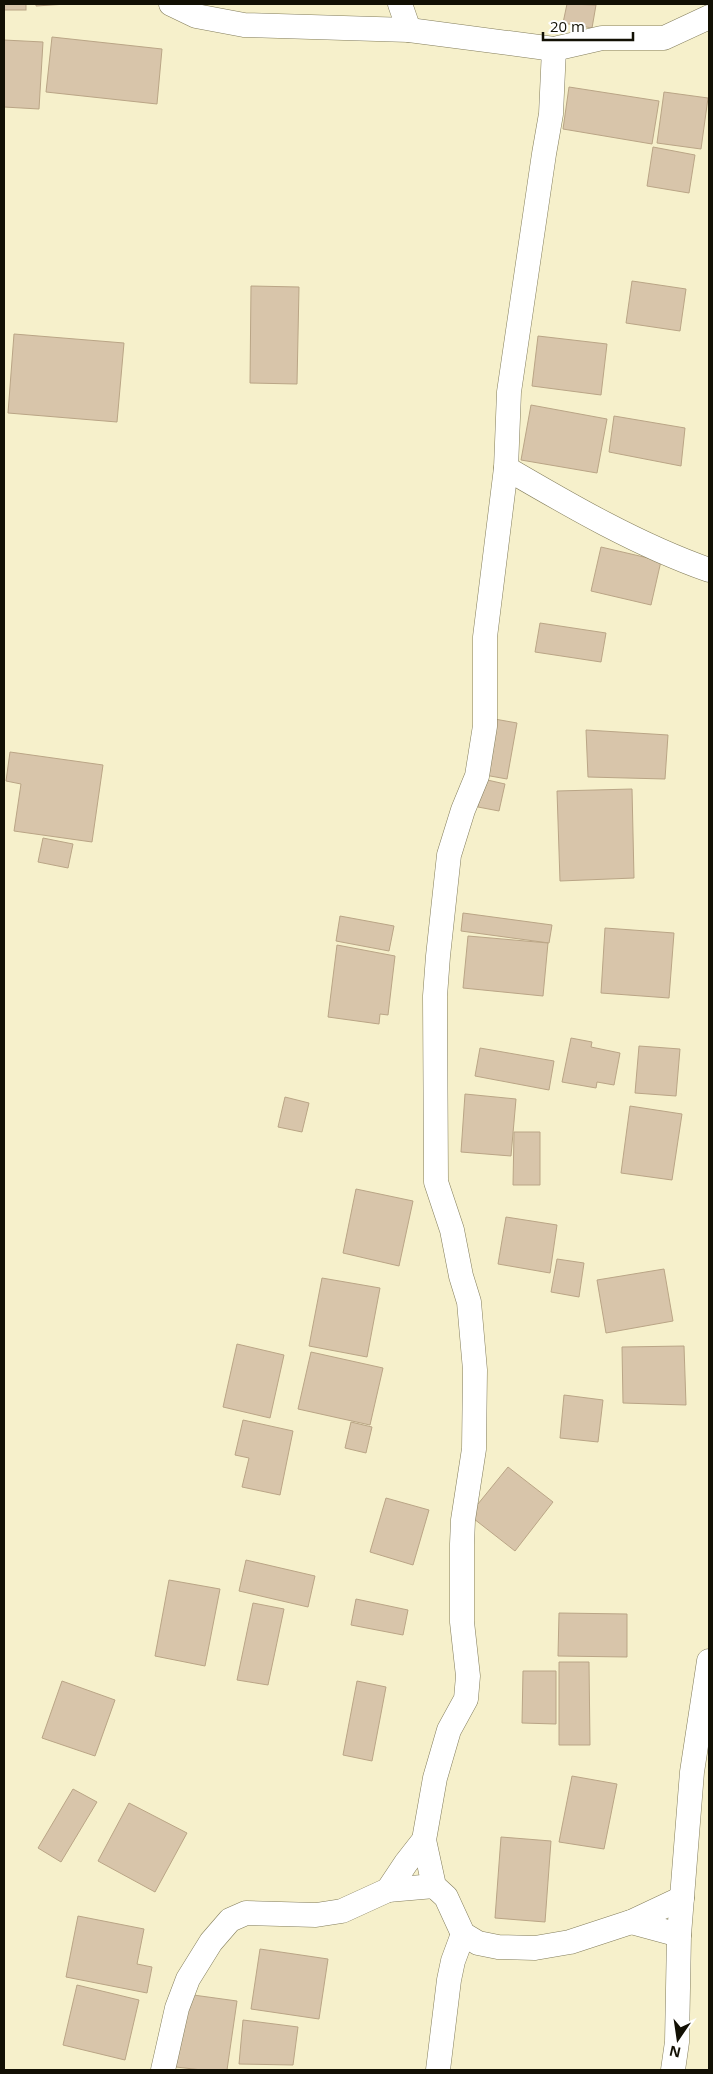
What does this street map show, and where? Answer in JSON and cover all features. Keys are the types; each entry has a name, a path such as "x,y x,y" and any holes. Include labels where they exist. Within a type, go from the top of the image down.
{"street":[{"path":"172,4 196,16 244,25 409,30 554,49 602,38 664,38 709,18"},
{"path":"400,4 409,30"},
{"path":"554,49 550,128 544,154 509,392 506,468 486,637 485,726 478,776 463,810 449,855 437,964 435,1033 436,1182 452,1230 468,1302 474,1370 474,1449 463,1520 462,1544 462,1622 468,1676 466,1699 449,1730 435,1778 424,1840 434,1886 446,1897 463,1934 478,1942 498,1947 535,1948 570,1942 631,1922 682,1898"},
{"path":"506,468 584,514 683,561 709,570"},
{"path":"674,2070 677,2042 679,1935 682,1898 701,1772 709,1661"},
{"path":"388,1890 406,1862 424,1840"},
{"path":"163,2070 176,2008 188,1979 211,1942 230,1920 246,1913 316,1915 342,1911 388,1890 434,1886"},
{"path":"631,1922 679,1935"},
{"path":"438,2070 452,1961 463,1934"}],"building":[{"path":"4,4 26,4 26,10 4,10"},
{"path":"36,4 67,4 36,6"},
{"path":"567,4 596,5 592,28 563,23"},
{"path":"52,37 162,49 157,104 46,92"},
{"path":"4,40 43,42 39,109 4,107"},
{"path":"569,87 659,101 652,144 563,129"},
{"path":"664,92 708,98 701,149 657,143"},
{"path":"653,147 695,155 689,193 647,186"},
{"path":"632,281 686,289 680,331 626,323"},
{"path":"251,286 299,287 297,384 250,383"},
{"path":"14,334 124,343 117,422 8,413"},
{"path":"538,336 607,344 601,395 532,386"},
{"path":"531,405 607,419 597,473 521,460"},
{"path":"614,416 685,428 681,466 609,452"},
{"path":"601,547 661,561 651,605 591,591"},
{"path":"540,623 606,633 601,662 535,652"},
{"path":"489,718 517,723 507,779 479,774"},
{"path":"586,730 668,735 665,779 588,777"},
{"path":"10,752 103,765 92,842 14,831 21,784 6,781"},
{"path":"483,779 505,784 499,811 478,807"},
{"path":"632,789 634,878 560,881 557,791"},
{"path":"43,838 73,844 68,868 38,862"},
{"path":"463,913 552,925 549,943 461,931"},
{"path":"340,916 394,926 389,951 336,941"},
{"path":"605,928 674,933 669,998 601,993"},
{"path":"468,936 548,943 543,996 463,988"},
{"path":"337,945 395,956 388,1015 380,1014 379,1024 328,1017"},
{"path":"571,1038 592,1042 591,1047 620,1053 614,1085 597,1082 596,1088 562,1082"},
{"path":"639,1046 680,1049 676,1096 635,1093"},
{"path":"480,1048 554,1061 549,1090 475,1076"},
{"path":"465,1094 516,1099 511,1156 461,1152"},
{"path":"285,1097 309,1103 302,1132 278,1127"},
{"path":"630,1106 682,1114 672,1180 621,1173"},
{"path":"514,1132 540,1132 540,1185 513,1185"},
{"path":"356,1189 413,1201 399,1266 343,1253"},
{"path":"506,1217 557,1225 550,1273 498,1264"},
{"path":"557,1259 584,1263 579,1297 551,1292"},
{"path":"664,1269 673,1321 606,1333 597,1280"},
{"path":"322,1278 380,1288 367,1357 309,1346"},
{"path":"237,1344 284,1355 270,1418 223,1407"},
{"path":"684,1346 686,1405 623,1403 622,1347"},
{"path":"311,1352 383,1368 370,1425 298,1409"},
{"path":"564,1395 603,1400 598,1442 560,1438"},
{"path":"243,1420 293,1431 280,1495 242,1487 249,1458 235,1455"},
{"path":"351,1422 372,1427 366,1453 345,1448"},
{"path":"508,1467 553,1502 515,1551 469,1515"},
{"path":"386,1498 429,1510 413,1565 370,1552"},
{"path":"246,1560 315,1576 308,1607 239,1591"},
{"path":"169,1580 220,1589 205,1666 155,1656"},
{"path":"356,1599 408,1610 403,1635 351,1625"},
{"path":"253,1603 284,1609 268,1685 237,1680"},
{"path":"559,1613 627,1614 627,1657 558,1656"},
{"path":"559,1662 589,1662 590,1745 559,1745"},
{"path":"523,1671 556,1671 556,1724 522,1723"},
{"path":"62,1681 115,1700 95,1756 42,1738"},
{"path":"357,1681 386,1687 372,1761 343,1755"},
{"path":"572,1776 617,1784 604,1849 559,1842"},
{"path":"73,1789 97,1802 61,1862 38,1848"},
{"path":"129,1803 187,1833 155,1892 98,1861"},
{"path":"501,1837 551,1841 545,1922 495,1918"},
{"path":"78,1916 144,1929 137,1964 152,1967 147,1993 66,1977"},
{"path":"260,1949 328,1959 319,2019 251,2009"},
{"path":"77,1985 139,2000 125,2060 63,2045"},
{"path":"186,1994 237,2001 227,2070 176,2067"},
{"path":"243,2020 298,2027 293,2065 239,2064"}]}
